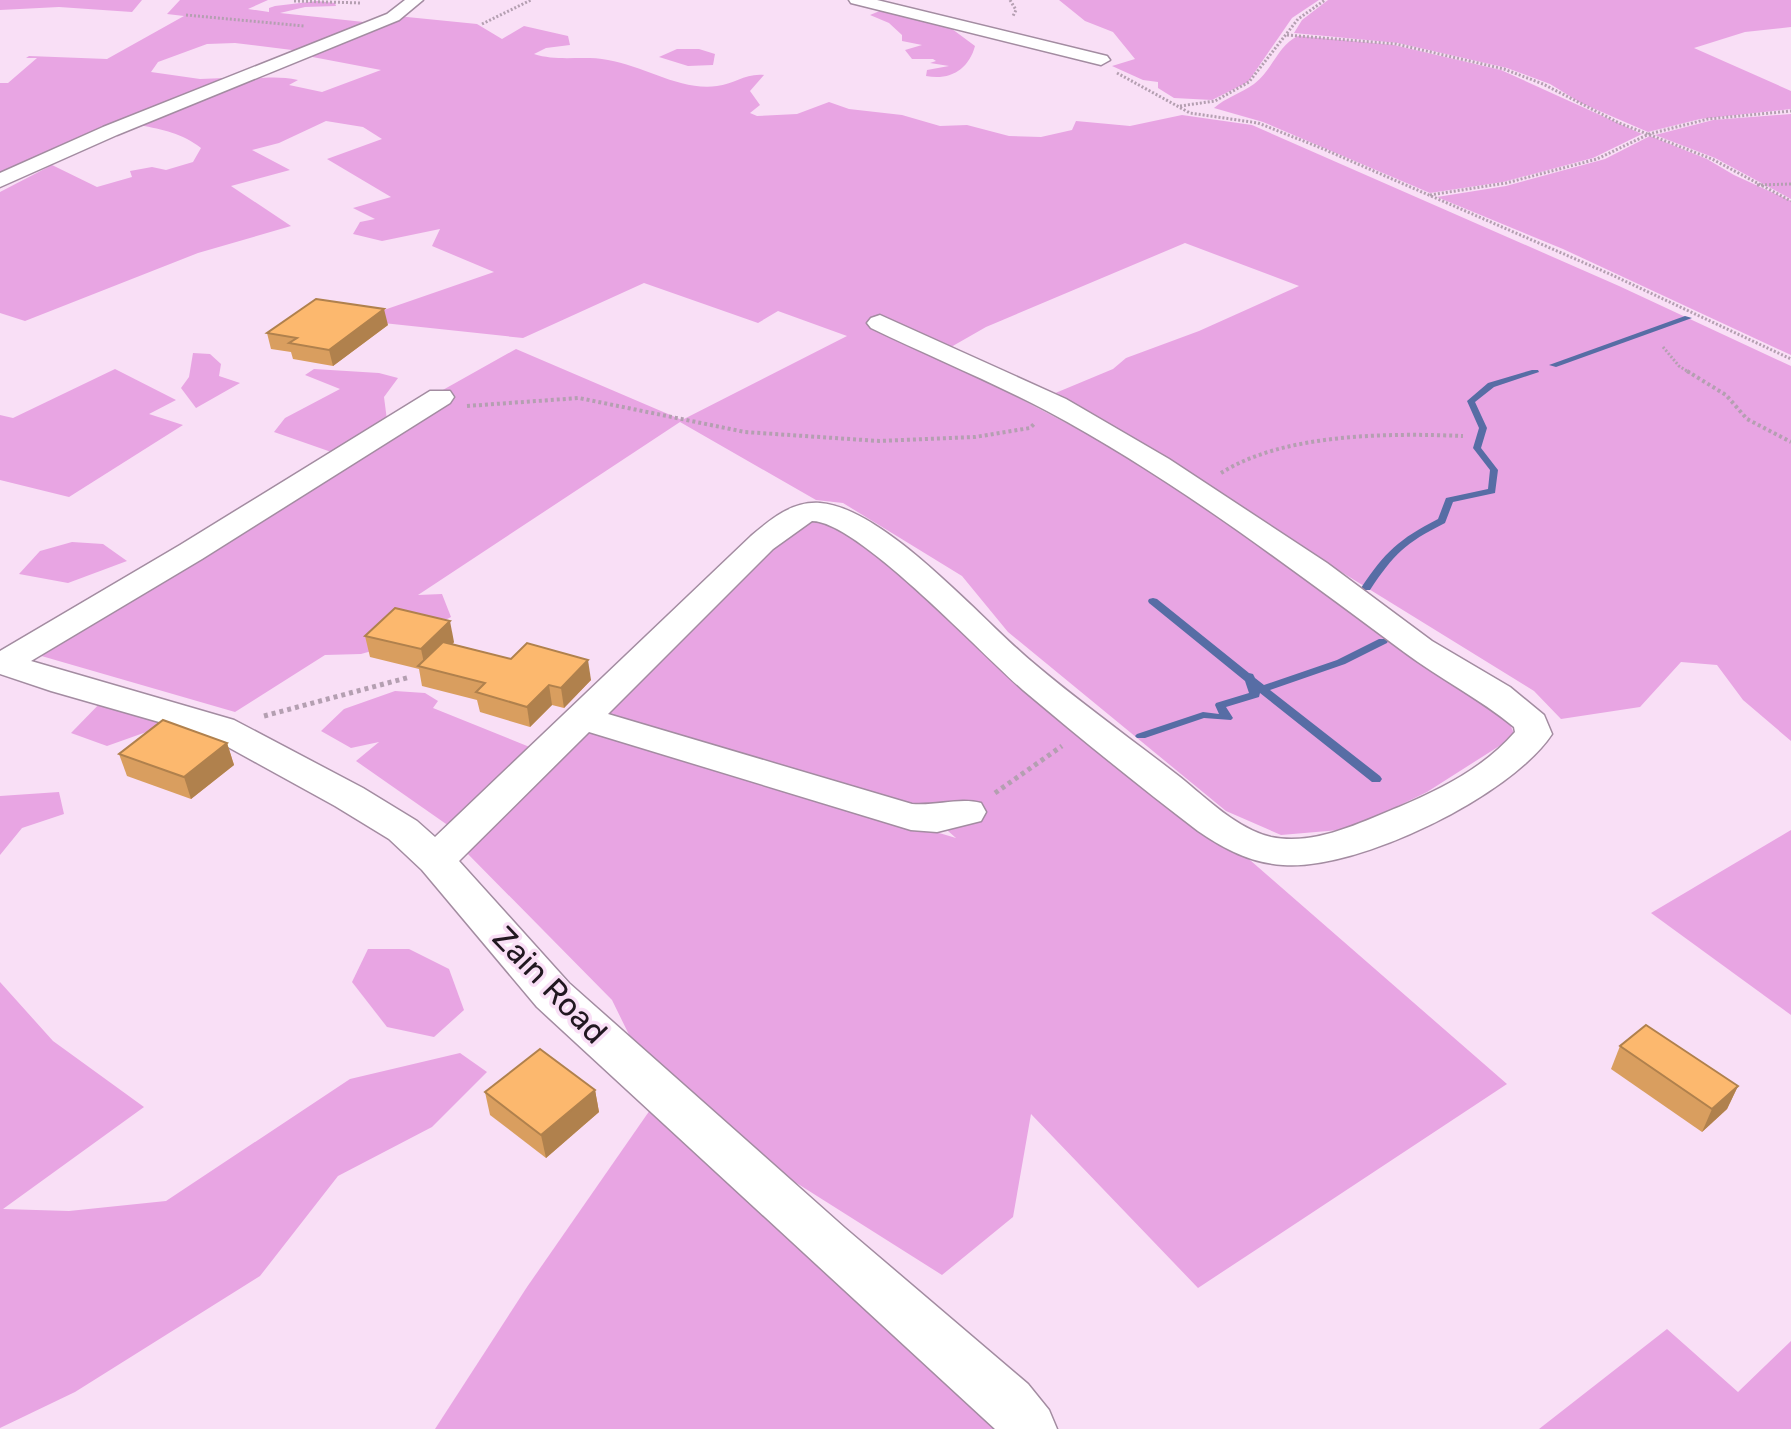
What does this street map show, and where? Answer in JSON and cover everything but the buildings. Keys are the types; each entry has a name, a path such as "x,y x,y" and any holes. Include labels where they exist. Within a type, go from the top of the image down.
{"street":[{"path":"857,0 1101,60"},
{"path":"0,181 110,131 393,17 412,4"},
{"path":"436,860 774,534 796,516 808,512 827,512 867,535 922,579 1024,673 1092,727 1235,837 1265,849 1294,853 1340,843 1459,796 1522,750 1534,734 1531,723 1497,695 1420,648 1316,570 1197,489 1056,405 880,323"},
{"path":"2,662 191,552 432,402"},
{"name":"Zain Road","path":"2,662 63,684 221,728 403,830 436,860 553,995 827,1244 1008,1402 1029,1429"},
{"path":"582,718 911,817 937,819 967,812"}],"path":[{"path":"482,24 531,0"},
{"path":"1179,106 1215,101 1248,82 1298,19 1325,0"},
{"path":"294,1 412,4"},
{"path":"186,15 287,24 349,34"},
{"path":"1287,35 1396,44 1453,55 1543,84 1577,104 1712,159 1791,201"},
{"path":"1101,60 1114,71 1190,113 1258,123 1612,275 1791,359"},
{"path":"1429,195 1506,183 1597,159 1649,134 1708,119 1791,111"},
{"path":"1756,185 1791,184"},
{"path":"1663,347 1679,366 1726,395 1747,419 1791,442"},
{"path":"432,402 579,398 745,432 879,441 975,437 1030,428 1056,405"},
{"path":"1197,489 1235,464 1312,441 1386,432 1463,436"},
{"path":"221,728 410,677"},
{"path":"967,812 1092,727"}],"shaded area":[{"path":"0,0 142,0 132,12 59,7 0,10"},
{"path":"180,0 268,0 248,9 269,12 269,8 275,6 317,1 335,3 336,6 305,7 280,13 373,23 300,51 235,43 207,44 158,62 151,72 200,79 225,78 229,81 0,182 0,83 8,83 37,58 26,58 29,56 107,59 184,16 167,14"},
{"path":"1059,0 1319,0 1292,18 1248,82 1212,100 1174,98 1158,88 1158,82 1143,80 1112,66 1135,59 1113,32 1085,21"},
{"path":"1328,0 1791,0 1791,27 1745,32 1694,48 1791,91 1791,109 1700,119 1648,132 1581,103 1550,84 1507,68 1398,43 1294,33 1302,20"},
{"path":"882,10 948,26 975,46 972,54 957,72 943,77 926,76 927,70 949,66 930,63 936,61 933,59 912,59 905,50 922,45 902,41 902,35 889,23 870,15"},
{"path":"397,16 477,24 502,39 524,26 568,36 570,45 546,48 534,54 552,58 608,60 689,85 717,86 764,75 750,91 760,105 750,113 757,116 797,114 829,102 849,109 902,115 940,126 967,125 1009,136 1041,137 1072,130 1076,121 1130,126 1182,115 1252,125 1619,286 1791,366 1791,741 1743,700 1717,665 1681,662 1640,707 1561,719 1534,691 1053,394 1113,369 1126,358 1199,331 1299,286 1185,243 986,327 937,355 1123,453 1207,507 1505,712 1515,736 1427,792 1351,829 1281,835 1226,811 1008,632 962,576 843,503 816,500 680,422 418,595 442,594 451,617 400,643 361,654 325,655 235,712 38,655 453,396 441,391 516,349 682,420 847,336 778,311 758,323 644,283 523,338 355,320 494,272 432,246 440,229 382,241 353,234 360,222 375,219 353,208 391,197 327,159 382,139 363,127 326,121 279,143 252,150 290,170 231,186 291,226 198,253 25,321 0,313 0,192 52,165 97,187 132,177 130,171 152,167 166,170 193,162 201,148 194,143 172,133 140,125 254,79 298,80 289,85 322,92 381,70 302,55"},
{"path":"1298,36 1394,45 1501,70 1642,134 1593,158 1503,182 1430,193 1263,122 1214,108 1254,84 1285,45"},
{"path":"677,49 699,49 715,54 713,65 688,66 659,57"},
{"path":"1791,114 1791,199 1715,158 1655,135 1713,120"},
{"path":"1650,136 1707,159 1791,201 1791,355 1563,249 1437,197 1506,186 1605,159"},
{"path":"193,353 210,354 221,364 219,376 240,383 196,408 181,388 189,377"},
{"path":"115,369 176,400 149,414 183,425 69,497 0,480 0,415 13,418"},
{"path":"314,369 379,373 398,378 384,397 388,428 337,454 274,432 285,418 340,389 305,375"},
{"path":"806,516 834,517 1243,854 1507,1084 1198,1288 1031,1114 1013,1217 942,1275 659,1096 612,1000 462,848 586,728 956,838 923,809 608,723 610,705"},
{"path":"72,542 103,544 127,561 68,583 19,574 40,551"},
{"path":"395,691 425,693 438,701 433,708 537,750 449,826 356,761 379,742 351,748 321,731 344,709"},
{"path":"109,694 183,719 107,746 71,733"},
{"path":"59,792 64,814 22,828 0,855 0,796"},
{"path":"1791,830 1791,1015 1651,913"},
{"path":"368,949 409,949 449,969 464,1010 434,1037 387,1027 352,982"},
{"path":"0,982 53,1041 144,1107 3,1209 69,1211 166,1201 350,1079 460,1053 487,1072 432,1127 338,1176 260,1276 75,1392 0,1428"},
{"path":"650,1110 1032,1429 435,1429 527,1287"},
{"path":"1667,1329 1738,1392 1791,1341 1791,1429 1539,1429"}],"waterway":[{"path":"1553,365 1688,318"},
{"path":"1366,588 1398,547 1442,521 1449,500 1492,491 1494,470 1477,448 1483,428 1471,401 1491,385 1535,372"},
{"path":"1153,601 1250,680"},
{"path":"1264,689 1341,662 1383,641"},
{"path":"1249,676 1250,680"},
{"path":"1141,736 1203,715 1227,718 1220,705 1255,695 1250,680"},
{"path":"1250,680 1376,779"}]}
